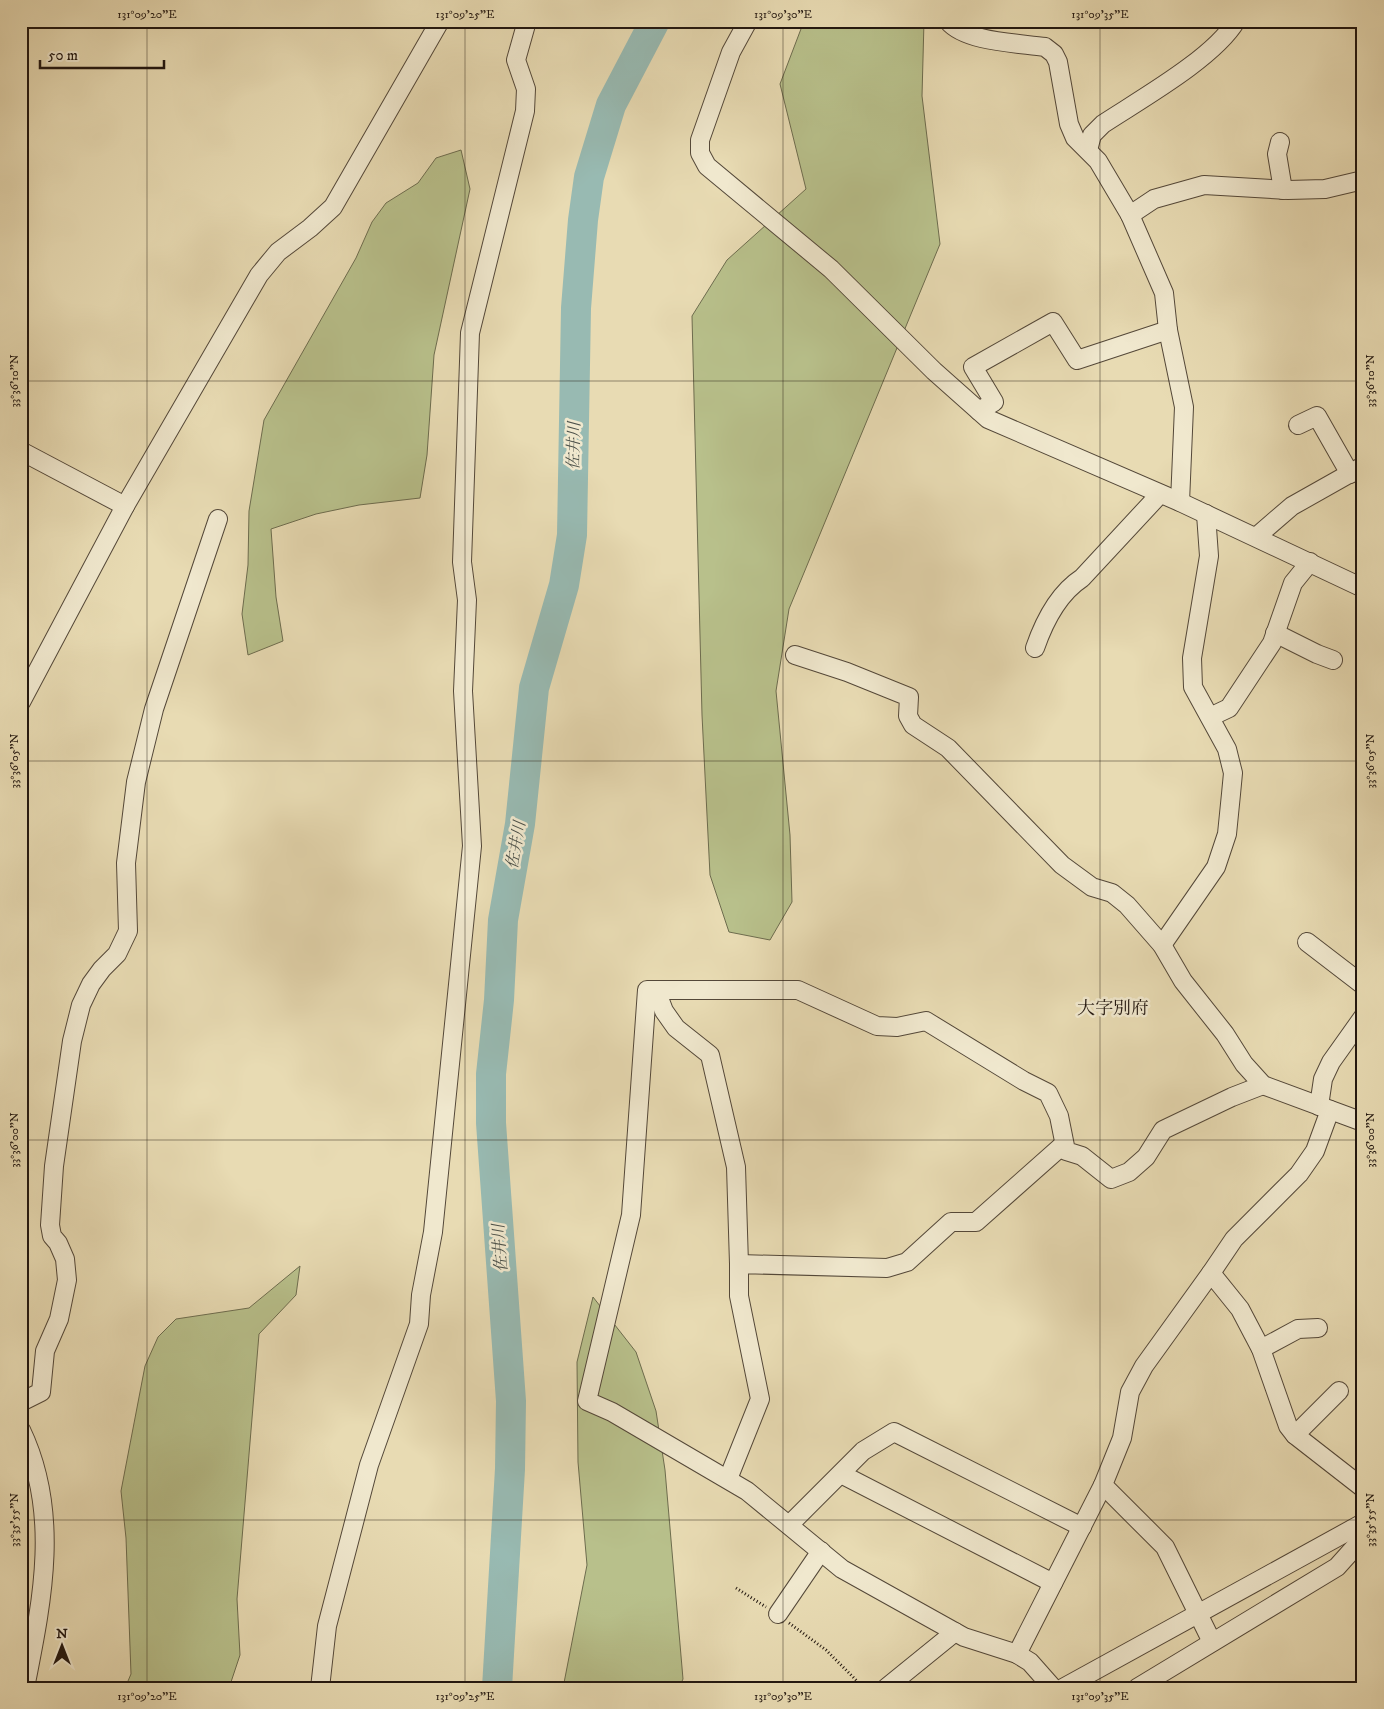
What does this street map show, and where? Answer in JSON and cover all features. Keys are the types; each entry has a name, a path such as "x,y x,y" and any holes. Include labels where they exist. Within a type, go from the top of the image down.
{"street":[{"path":"21,702 125,506 259,275 278,252 310,228 333,207 440,21"},
{"path":"320,1688 328,1626 369,1465 419,1324 420,1295 433,1232 472,846 463,691 467,600 462,562 470,334 526,111 526,89 516,60 526,21"},
{"path":"748,21 732,52 700,140 699,147 702,159 707,166 831,269 934,371 988,419 1018,434 1180,502 1363,588"},
{"path":"948,21 952,27 969,36 1044,47 1054,54 1058,62 1069,124 1075,138 1098,161 1130,215 1164,292 1168,330 1184,407 1180,502"},
{"path":"1088,150 1092,135 1103,124 1194,62 1228,35 1236,21"},
{"path":"1280,142 1277,154 1282,190"},
{"path":"1130,215 1154,199 1204,185 1282,190 1325,190 1363,180"},
{"path":"979,411 994,402 973,366 1053,322 1076,360 1168,330"},
{"path":"1256,537 1292,506 1356,470 1317,416 1298,425"},
{"path":"21,451 125,506"},
{"path":"1035,648 1041,630 1068,587 1082,578 1160,494"},
{"path":"1162,945 1216,867 1227,834 1233,773 1227,749 1193,686 1192,658 1209,556 1206,514"},
{"path":"21,1402 41,1392 45,1351 59,1318 66,1291 67,1268 58,1243 52,1236 50,1225 54,1166 72,1041 80,1005 102,968 117,954 124,944 128,931 126,863 136,782 154,709 218,519"},
{"path":"1210,717 1230,708 1272,643 1293,583 1310,562"},
{"path":"1276,633 1333,660"},
{"path":"795,655 847,672 909,697 908,716 913,725 948,748 1062,865 1092,887 1112,893 1127,905 1162,945 1183,981 1225,1034 1244,1064 1263,1086 1363,1122"},
{"path":"1308,942 1363,985"},
{"path":"1053,1688 1030,1662 1017,1654 955,1632 842,1568 748,1491 612,1412 587,1401 631,1215 647,990 798,990 877,1026 897,1027 926,1021 1024,1081 1048,1093 1059,1116 1066,1151 1082,1156 1111,1180 1129,1172 1146,1157 1163,1130 1232,1097 1263,1086"},
{"path":"656,990 664,1011 676,1028 710,1055 736,1167 739,1296 760,1399 728,1479"},
{"path":"1017,1654 1103,1485 1122,1438 1130,1392 1144,1366 1234,1239 1298,1174 1315,1151 1324,1108 1323,1079 1331,1062 1363,1017"},
{"path":"739,1264 887,1268 907,1262 951,1222 976,1222 1064,1144"},
{"path":"1211,1273 1240,1309 1261,1349 1288,1426 1295,1435 1363,1488"},
{"path":"1261,1349 1298,1330 1318,1328"},
{"path":"1295,1435 1339,1392"},
{"path":"21,1430 37,1470 44,1516 46,1556 41,1604 25,1688"},
{"path":"789,1525 863,1451 894,1432 1082,1527"},
{"path":"841,1474 1053,1583"},
{"path":"1103,1485 1165,1547 1212,1642"},
{"path":"1063,1688 1363,1523"},
{"path":"1137,1688 1337,1567 1363,1538"},
{"path":"778,1614 821,1551"},
{"path":"886,1688 955,1632"}],"path":[{"path":"736,1588 778,1614 826,1650 864,1688"}],"green space":[{"path":"804,21 924,21 922,96 940,244 789,609 776,691 790,835 792,902 770,940 729,932 710,875 702,715 692,316 727,260 806,189 780,84"},
{"path":"461,150 470,189 434,355 427,455 420,498 359,505 316,514 271,529 276,597 283,641 248,655 242,614 248,565 249,511 264,420 356,258 372,222 386,203 418,183 436,158"},
{"path":"300,1266 296,1295 259,1334 237,1599 240,1655 229,1688 125,1688 131,1674 126,1538 121,1491 145,1366 158,1337 176,1319 249,1308"},
{"path":"593,1297 636,1352 656,1411 665,1470 683,1679 679,1688 563,1688 587,1565 578,1462 577,1362"}],"waterway":[{"name":"佐井川","path":"497,1688 510,1469 511,1401 491,1123 491,1074 499,1000 503,920 520,824 534,688 564,585 572,535 576,308 583,220 589,177 611,105 655,21"}],"district":[{"name":"大字別府","path":"1113,1009"}]}
